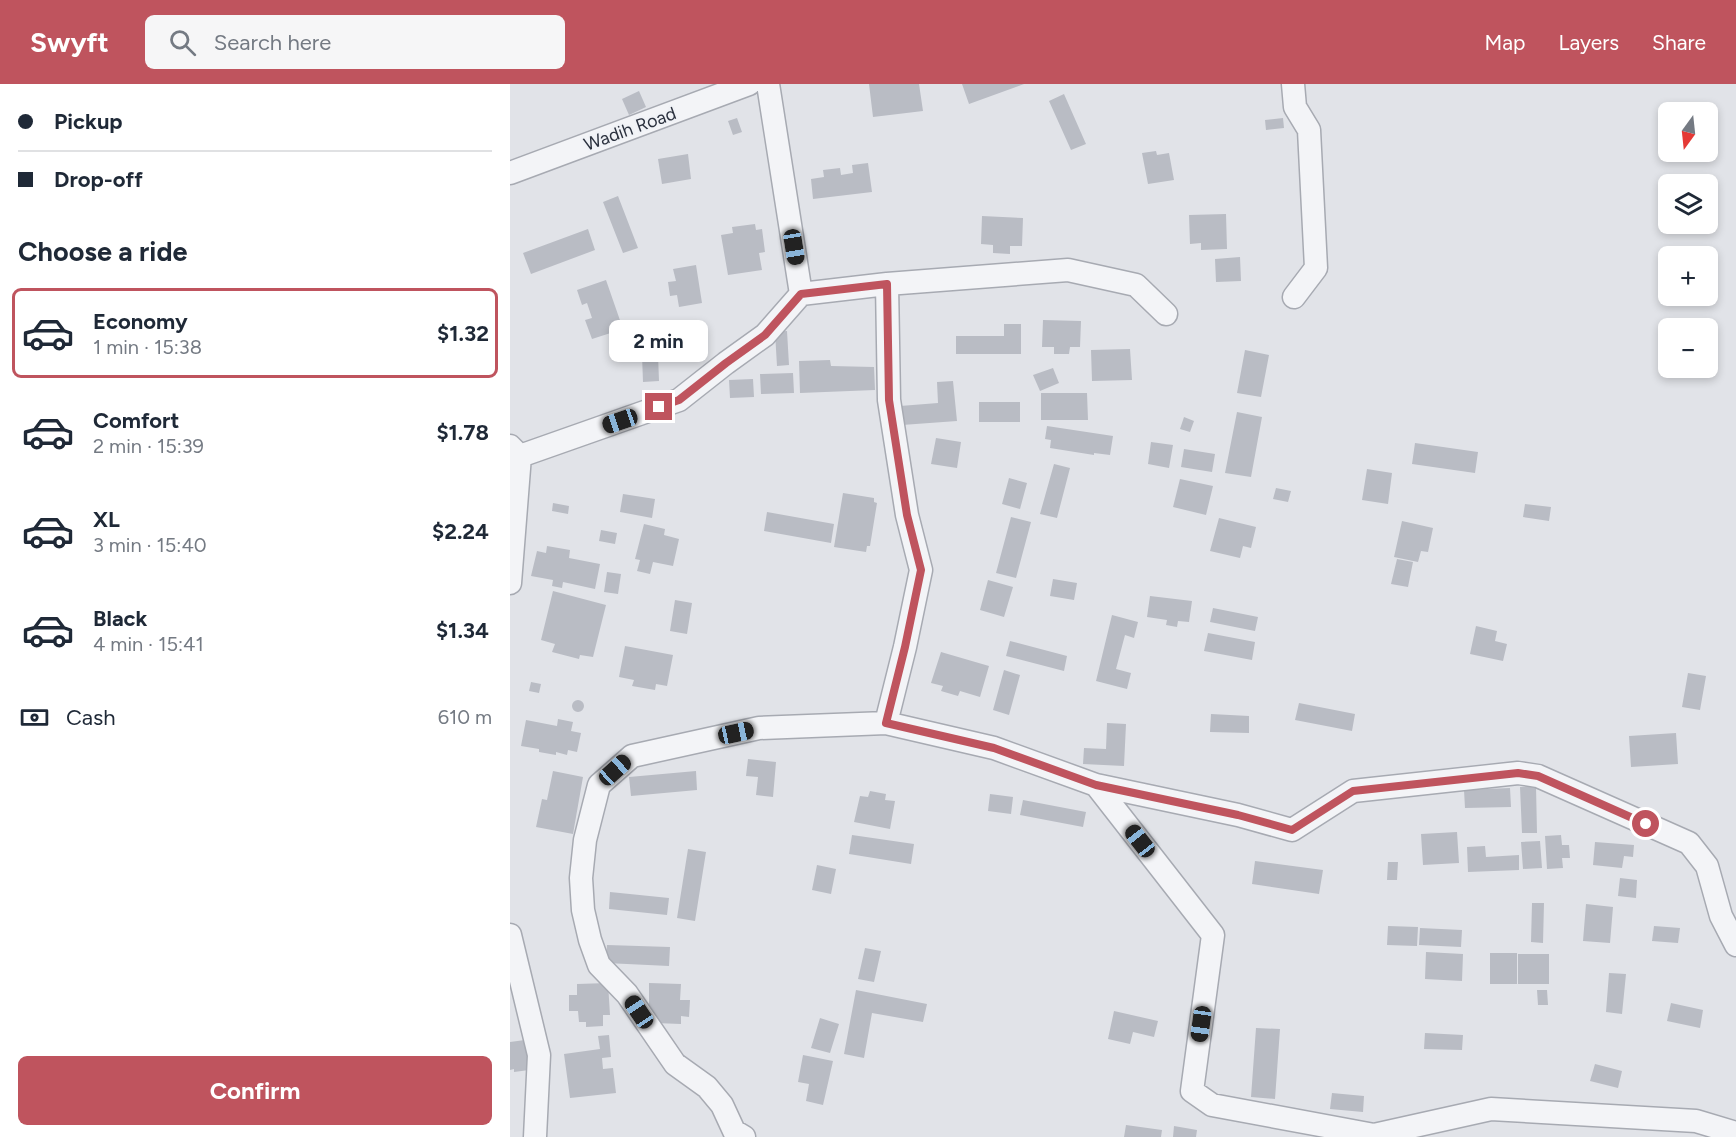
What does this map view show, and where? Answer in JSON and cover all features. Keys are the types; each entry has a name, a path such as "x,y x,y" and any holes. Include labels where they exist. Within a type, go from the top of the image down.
{"street":[{"name":"Wadih Road","path":"510,173 749,84"},
{"path":"768,84 801,294"},
{"path":"1293,84 1295,107 1309,130 1316,268 1294,297"},
{"path":"510,583 515,451 679,400 765,335 801,294 887,284 1068,270 1136,285 1166,314"},
{"path":"886,723 921,570 907,515 889,400 887,284"},
{"path":"744,1137 734,1131 722,1105 707,1087 675,1064 627,994 599,965 586,927 581,878 585,840 599,785 632,756 759,728 886,723 994,748 1096,785 1238,815 1292,830 1353,791 1518,773 1538,776 1689,843 1707,866 1721,916 1736,945"},
{"path":"1096,785 1213,935 1192,1091 1212,1105 1374,1135 1491,1109 1696,1120 1736,1132"},
{"path":"510,935 539,1055 535,1137"}],"building":[{"path":"869,84 919,84 923,111 873,117"},
{"path":"962,84 1024,84 969,104"},
{"path":"639,91 646,107 629,115 622,99"},
{"path":"1064,94 1086,144 1071,150 1049,101"},
{"path":"737,118 742,132 733,135 728,121"},
{"path":"1283,118 1284,128 1266,130 1265,120"},
{"path":"1156,151 1157,155 1169,153 1174,180 1148,184 1142,153"},
{"path":"688,154 691,179 662,184 658,159"},
{"path":"868,163 872,192 813,199 811,179 824,177 823,170 840,168 841,175 853,173 852,165"},
{"path":"618,196 638,248 623,253 603,202"},
{"path":"1226,214 1227,249 1201,250 1201,243 1190,244 1189,215"},
{"path":"982,216 1023,218 1022,246 1010,246 1010,254 993,253 993,245 981,244"},
{"path":"755,224 756,230 762,229 765,252 759,253 762,270 728,275 721,235 733,233 732,227"},
{"path":"588,229 595,250 531,274 523,253"},
{"path":"1240,257 1241,281 1216,282 1215,259"},
{"path":"696,265 702,303 679,307 677,295 670,296 668,282 676,281 673,269"},
{"path":"606,280 623,329 592,339 585,320 592,318 587,303 582,305 577,290"},
{"path":"1043,320 1081,321 1080,347 1070,347 1069,354 1054,354 1054,347 1042,347"},
{"path":"1004,324 1021,324 1021,354 956,354 956,336 1004,336"},
{"path":"641,328 657,328 659,381 643,382"},
{"path":"787,331 789,365 777,366 775,332"},
{"path":"1130,349 1132,380 1092,381 1091,350"},
{"path":"1245,350 1269,355 1261,397 1237,393"},
{"path":"830,360 831,366 874,367 875,390 800,393 799,361"},
{"path":"1053,368 1059,383 1040,391 1033,375"},
{"path":"793,373 794,393 761,394 760,374"},
{"path":"753,379 754,397 730,398 729,380"},
{"path":"953,381 957,421 902,425 900,406 938,403 937,382"},
{"path":"1041,393 1087,393 1088,420 1041,420"},
{"path":"979,402 1020,402 1020,422 979,422"},
{"path":"1237,412 1262,417 1251,477 1225,473"},
{"path":"1184,417 1194,421 1190,432 1180,429"},
{"path":"1047,426 1113,436 1110,455 1094,453 1094,455 1050,448 1051,440 1045,439"},
{"path":"936,438 961,442 957,468 931,464"},
{"path":"1151,442 1173,445 1169,468 1148,464"},
{"path":"1415,443 1478,452 1475,473 1412,464"},
{"path":"1184,449 1215,454 1212,472 1181,467"},
{"path":"1054,464 1070,468 1057,518 1040,514"},
{"path":"1367,469 1392,473 1388,504 1362,500"},
{"path":"1009,478 1027,483 1020,509 1002,504"},
{"path":"1180,479 1213,486 1206,515 1173,507"},
{"path":"1276,488 1291,491 1288,502 1273,499"},
{"path":"843,493 874,498 874,502 877,503 870,546 867,546 866,552 834,547"},
{"path":"623,494 655,499 652,518 620,512"},
{"path":"553,503 569,506 568,514 552,511"},
{"path":"1525,504 1551,507 1549,521 1523,517"},
{"path":"767,512 834,524 831,543 764,531"},
{"path":"1011,517 1031,522 1016,578 996,573"},
{"path":"1219,518 1256,527 1251,548 1243,546 1240,558 1210,551"},
{"path":"1402,521 1433,528 1428,552 1421,551 1418,562 1394,557"},
{"path":"644,524 665,529 664,535 679,539 673,566 653,562 650,574 637,571 640,560 635,559"},
{"path":"601,530 617,533 615,544 599,541"},
{"path":"547,546 570,550 569,558 600,564 595,589 563,582 562,588 552,586 553,580 531,576 537,551 546,553"},
{"path":"1397,559 1413,562 1408,587 1391,584"},
{"path":"607,572 621,574 618,594 604,592"},
{"path":"1053,579 1077,583 1074,600 1050,596"},
{"path":"988,580 1013,587 1004,617 980,610"},
{"path":"553,591 606,605 593,657 580,655 579,659 552,652 555,644 541,640"},
{"path":"1150,596 1192,601 1189,622 1178,621 1177,627 1166,625 1167,620 1147,617"},
{"path":"675,600 692,603 687,634 670,631"},
{"path":"1213,608 1258,617 1255,631 1210,622"},
{"path":"1112,615 1138,622 1134,638 1125,635 1116,669 1131,673 1127,689 1096,681"},
{"path":"1476,626 1497,631 1495,641 1507,644 1503,661 1470,654"},
{"path":"1208,633 1255,642 1252,660 1204,651"},
{"path":"1010,641 1067,656 1064,671 1006,656"},
{"path":"625,646 673,655 667,686 656,684 655,690 632,686 634,680 619,677"},
{"path":"941,652 989,666 980,697 960,691 958,696 941,691 943,686 931,683"},
{"path":"1004,670 1020,675 1009,715 993,710"},
{"path":"1688,673 1706,676 1700,710 1682,707"},
{"path":"531,682 541,684 539,693 529,691"},
{"path":"580,700 584,706 580,712 576,712 572,704"},
{"path":"1299,703 1355,714 1352,731 1295,720"},
{"path":"1211,714 1249,716 1249,733 1210,732"},
{"path":"558,719 573,722 571,731 581,733 577,752 568,750 567,755 556,752 556,755 521,746 526,720 557,726"},
{"path":"1107,723 1126,724 1124,766 1083,764 1084,748 1106,749"},
{"path":"1676,733 1678,764 1631,767 1629,736"},
{"path":"748,759 776,762 773,797 756,795 758,777 746,776"},
{"path":"553,771 583,777 573,834 536,827 542,799 547,800"},
{"path":"696,771 697,790 631,796 629,777"},
{"path":"1536,786 1537,833 1522,833 1520,787"},
{"path":"1510,788 1511,807 1465,808 1464,790"},
{"path":"870,791 886,794 885,800 895,801 890,829 854,822 860,796 868,797"},
{"path":"990,794 1013,797 1011,814 988,811"},
{"path":"1023,800 1086,812 1083,827 1020,815"},
{"path":"1457,832 1459,863 1423,865 1421,834"},
{"path":"852,835 914,844 911,864 849,854"},
{"path":"1561,835 1562,845 1569,845 1570,858 1562,858 1563,868 1547,869 1545,836"},
{"path":"1540,841 1542,868 1523,869 1521,842"},
{"path":"1595,842 1634,845 1633,857 1624,856 1622,868 1593,865"},
{"path":"1485,846 1486,857 1519,855 1519,870 1468,872 1467,847"},
{"path":"688,849 706,852 695,921 677,918"},
{"path":"1255,861 1323,870 1319,894 1252,884"},
{"path":"1388,862 1398,862 1397,880 1387,880"},
{"path":"817,865 836,869 831,894 812,890"},
{"path":"1620,878 1637,880 1636,898 1618,896"},
{"path":"610,892 669,898 667,915 609,909"},
{"path":"1532,903 1544,903 1543,943 1531,942"},
{"path":"1586,904 1613,907 1610,943 1583,941"},
{"path":"1388,926 1418,927 1417,946 1387,945"},
{"path":"1654,926 1680,928 1678,943 1652,941"},
{"path":"1420,928 1462,930 1461,947 1419,945"},
{"path":"607,945 670,947 669,966 606,963"},
{"path":"865,948 881,951 874,982 858,979"},
{"path":"1426,952 1463,954 1462,981 1425,979"},
{"path":"1490,953 1517,953 1517,984 1490,984"},
{"path":"1518,954 1549,954 1549,984 1518,984"},
{"path":"1609,973 1626,974 1622,1014 1606,1012"},
{"path":"608,983 610,1015 603,1015 603,1026 586,1027 586,1022 579,1022 578,1011 569,1011 569,995 577,995 577,984"},
{"path":"649,983 681,984 680,1000 690,1000 689,1017 681,1016 681,1024 655,1023 655,1013 649,1013"},
{"path":"856,990 927,1004 923,1022 872,1013 864,1058 844,1054"},
{"path":"1537,990 1547,990 1548,1005 1538,1005"},
{"path":"1671,1003 1703,1010 1700,1028 1667,1021"},
{"path":"1114,1011 1158,1021 1154,1037 1133,1032 1130,1044 1108,1039"},
{"path":"820,1018 839,1024 830,1053 811,1048"},
{"path":"1256,1028 1280,1029 1275,1099 1251,1097"},
{"path":"1425,1033 1463,1035 1462,1050 1424,1049"},
{"path":"609,1035 611,1057 602,1058 603,1069 613,1068 616,1093 570,1098 564,1054 600,1049 598,1036"},
{"path":"525,1040 529,1070 514,1072 514,1069 510,1070 510,1042"},
{"path":"803,1055 833,1061 823,1105 806,1101 809,1084 798,1082"},
{"path":"1595,1064 1622,1071 1618,1088 1590,1081"},
{"path":"1332,1093 1364,1096 1363,1112 1330,1109"},
{"path":"1126,1125 1162,1130 1161,1137 1124,1137"},
{"path":"1174,1126 1197,1130 1196,1137 1173,1137"}],"route":[{"path":"659,407 679,400 765,335 801,294 887,284 889,400 907,515 921,570 886,723 994,748 1096,785 1238,815 1292,830 1353,791 1518,773 1538,776 1646,824"}]}
